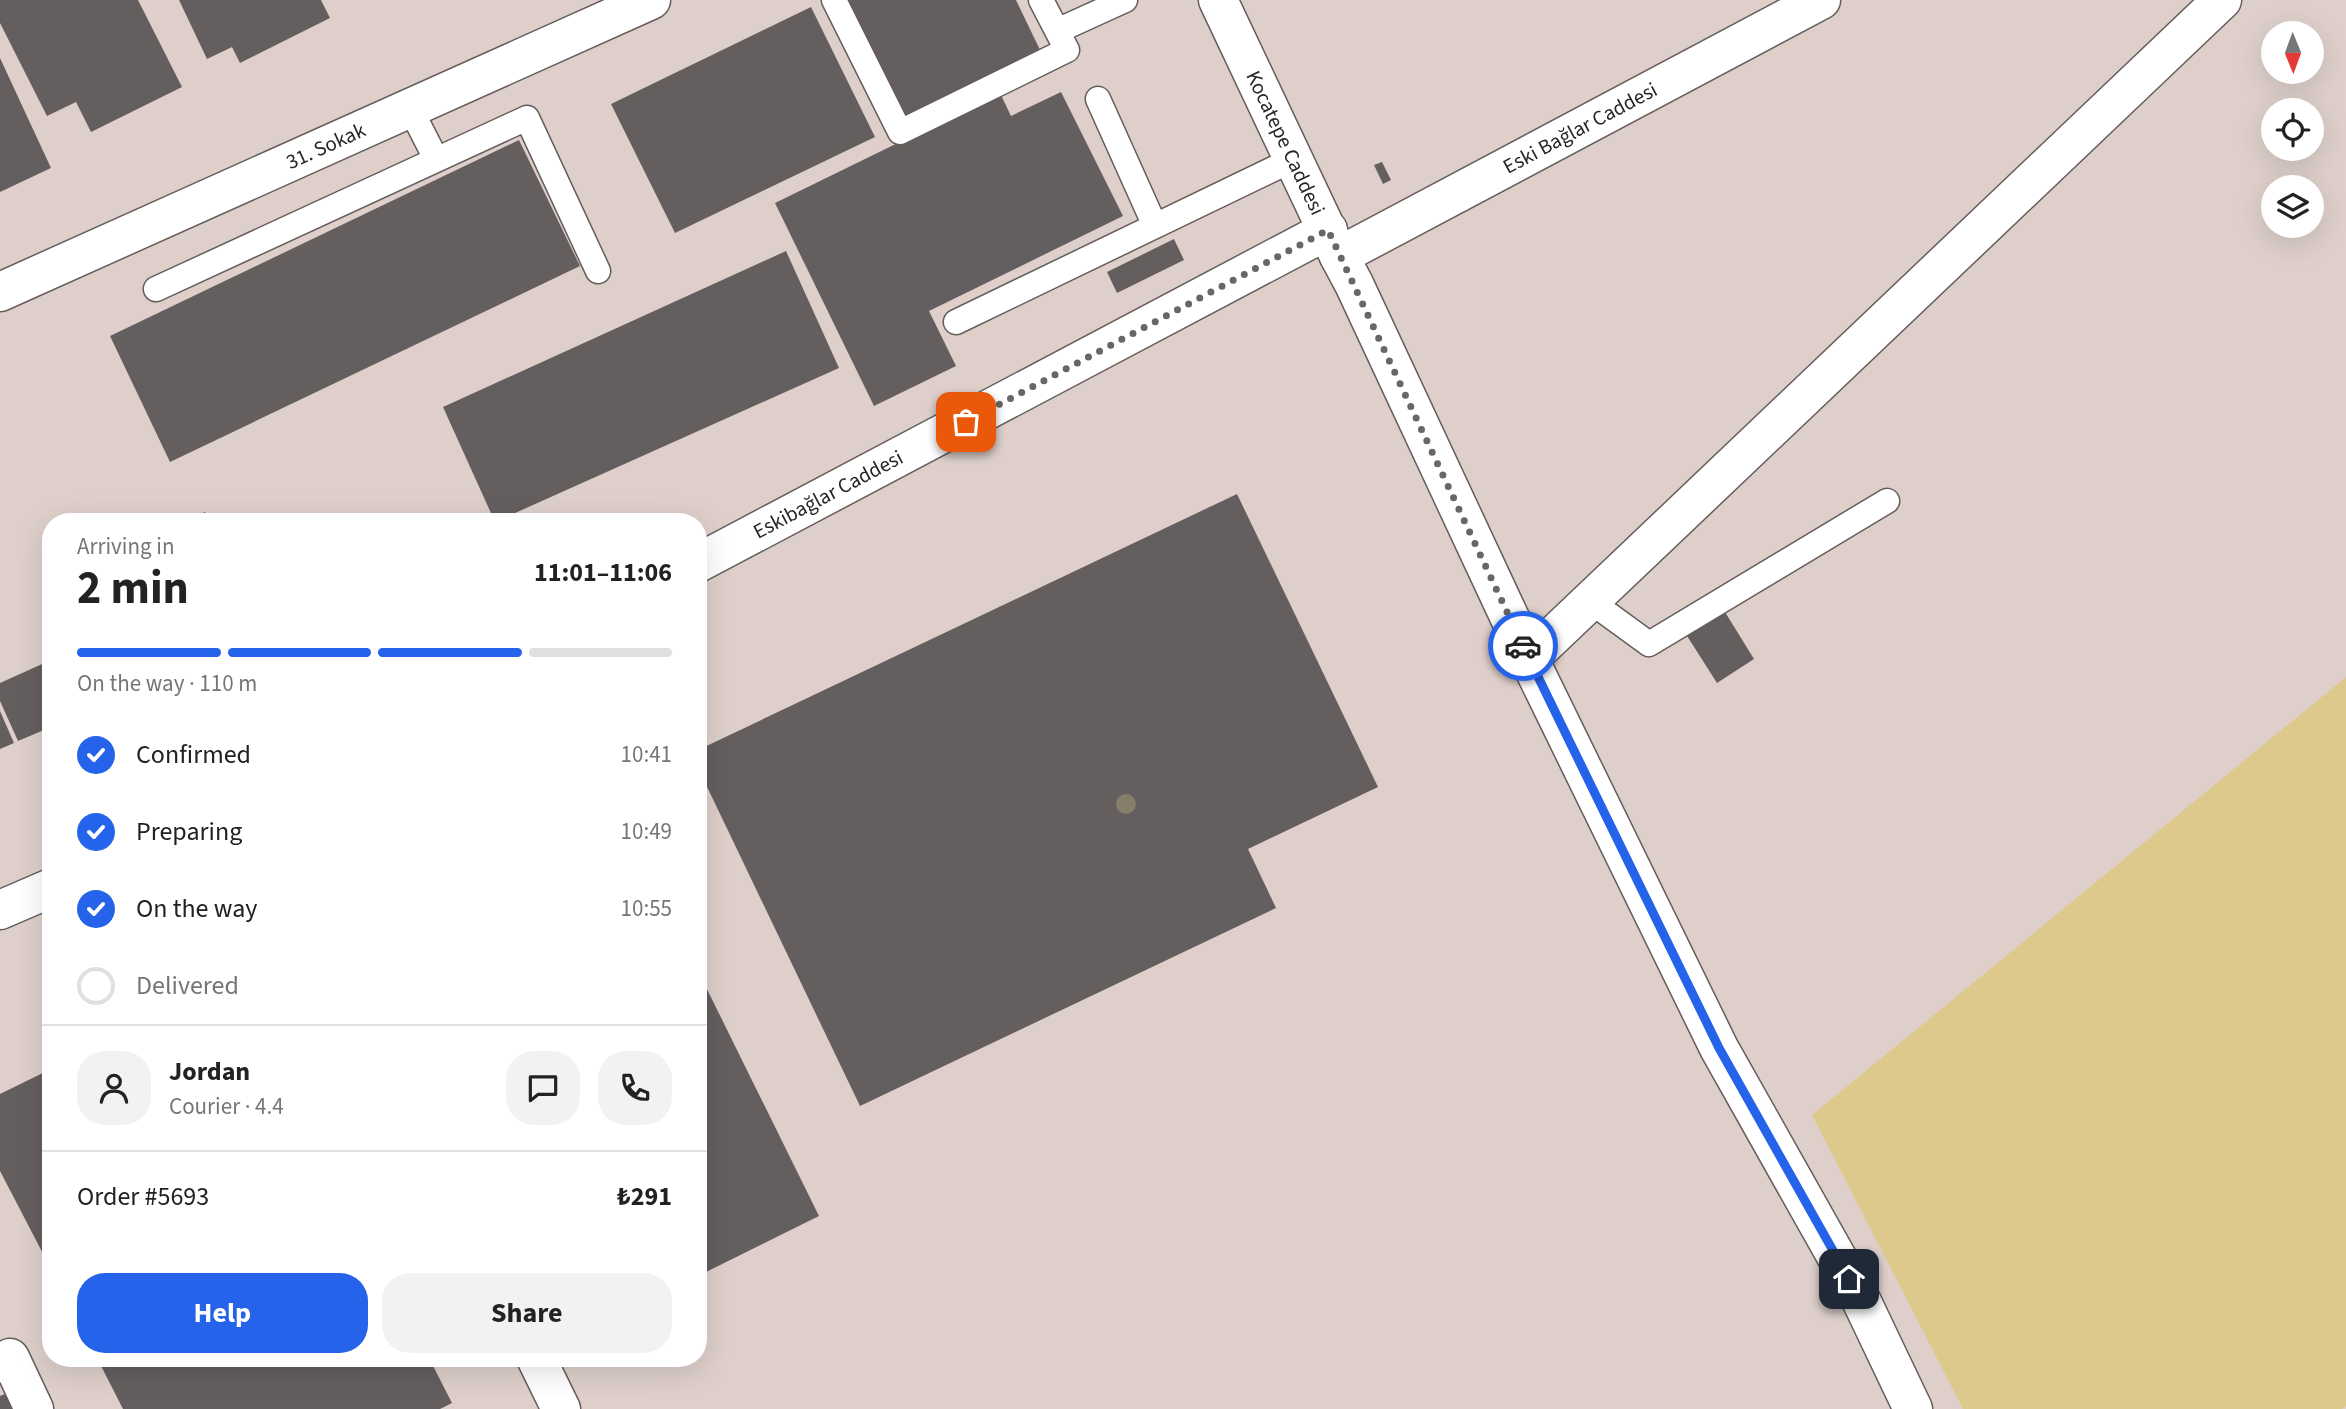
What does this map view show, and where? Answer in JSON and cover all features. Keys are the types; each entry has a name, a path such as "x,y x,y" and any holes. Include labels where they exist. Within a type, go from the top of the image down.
{"street":[{"name":"31. Sokak","path":"0,292 651,0"},
{"name":"Kocatepe Caddesi","path":"1218,0 1529,659 1719,1048 1862,1302 1913,1409"},
{"name":"Eski Bağlar Caddesi","path":"1340,257 1821,0"},
{"path":"1529,659 2222,0"},
{"name":"Eskibağlar Caddesi","path":"707,559 1340,257"},
{"path":"0,910 42,892"},
{"path":"0,1363 10,1358 34,1409"},
{"path":"540,1367 561,1409"}],"lane":[{"path":"834,0 900,132 1068,50 1041,0"},
{"path":"1057,31 1125,0"},
{"path":"1097,99 1156,226"},
{"path":"410,108 436,159"},
{"path":"156,289 527,118 598,271"},
{"path":"956,322 1294,159"},
{"path":"1590,601 1649,644 1887,501"}],"shaded area":[{"path":"0,0 2346,0 2346,1409 0,1409"},
{"path":"2346,677 2346,1406 2342,1409 1963,1409 1812,1115"}],"building":[{"path":"0,0 138,0 182,87 91,132 76,102 47,116 0,23"},
{"path":"179,0 321,0 330,18 240,63 232,47 207,59"},
{"path":"848,0 1016,0 1041,52 906,118"},
{"path":"811,7 875,137 675,233 611,104"},
{"path":"0,58 51,168 0,192"},
{"path":"1061,92 1123,216 929,311 956,366 874,406 775,203 1000,93 1011,116"},
{"path":"519,140 580,266 170,462 110,336"},
{"path":"1382,162 1391,180 1383,184 1374,165"},
{"path":"1174,239 1184,260 1117,293 1107,272"},
{"path":"786,251 839,368 515,513 491,513 443,407"},
{"path":"1237,494 1378,787 1248,849 1276,908 860,1106 707,787 707,746"},
{"path":"1720,604 1754,659 1717,683 1682,628"},
{"path":"42,664 42,731 18,741 0,701 0,683"},
{"path":"0,711 14,743 0,749"},
{"path":"707,989 819,1216 707,1272"},
{"path":"42,1073 42,1252 0,1171 0,1094"},
{"path":"102,1367 434,1367 452,1403 440,1409 123,1409"},
{"path":"12,1391 21,1409 0,1409 0,1396"}],"way so far":[{"path":"966,422 1328,230 1523,646"}],"route":[{"path":"1523,646 1719,1048 1849,1279"}]}
